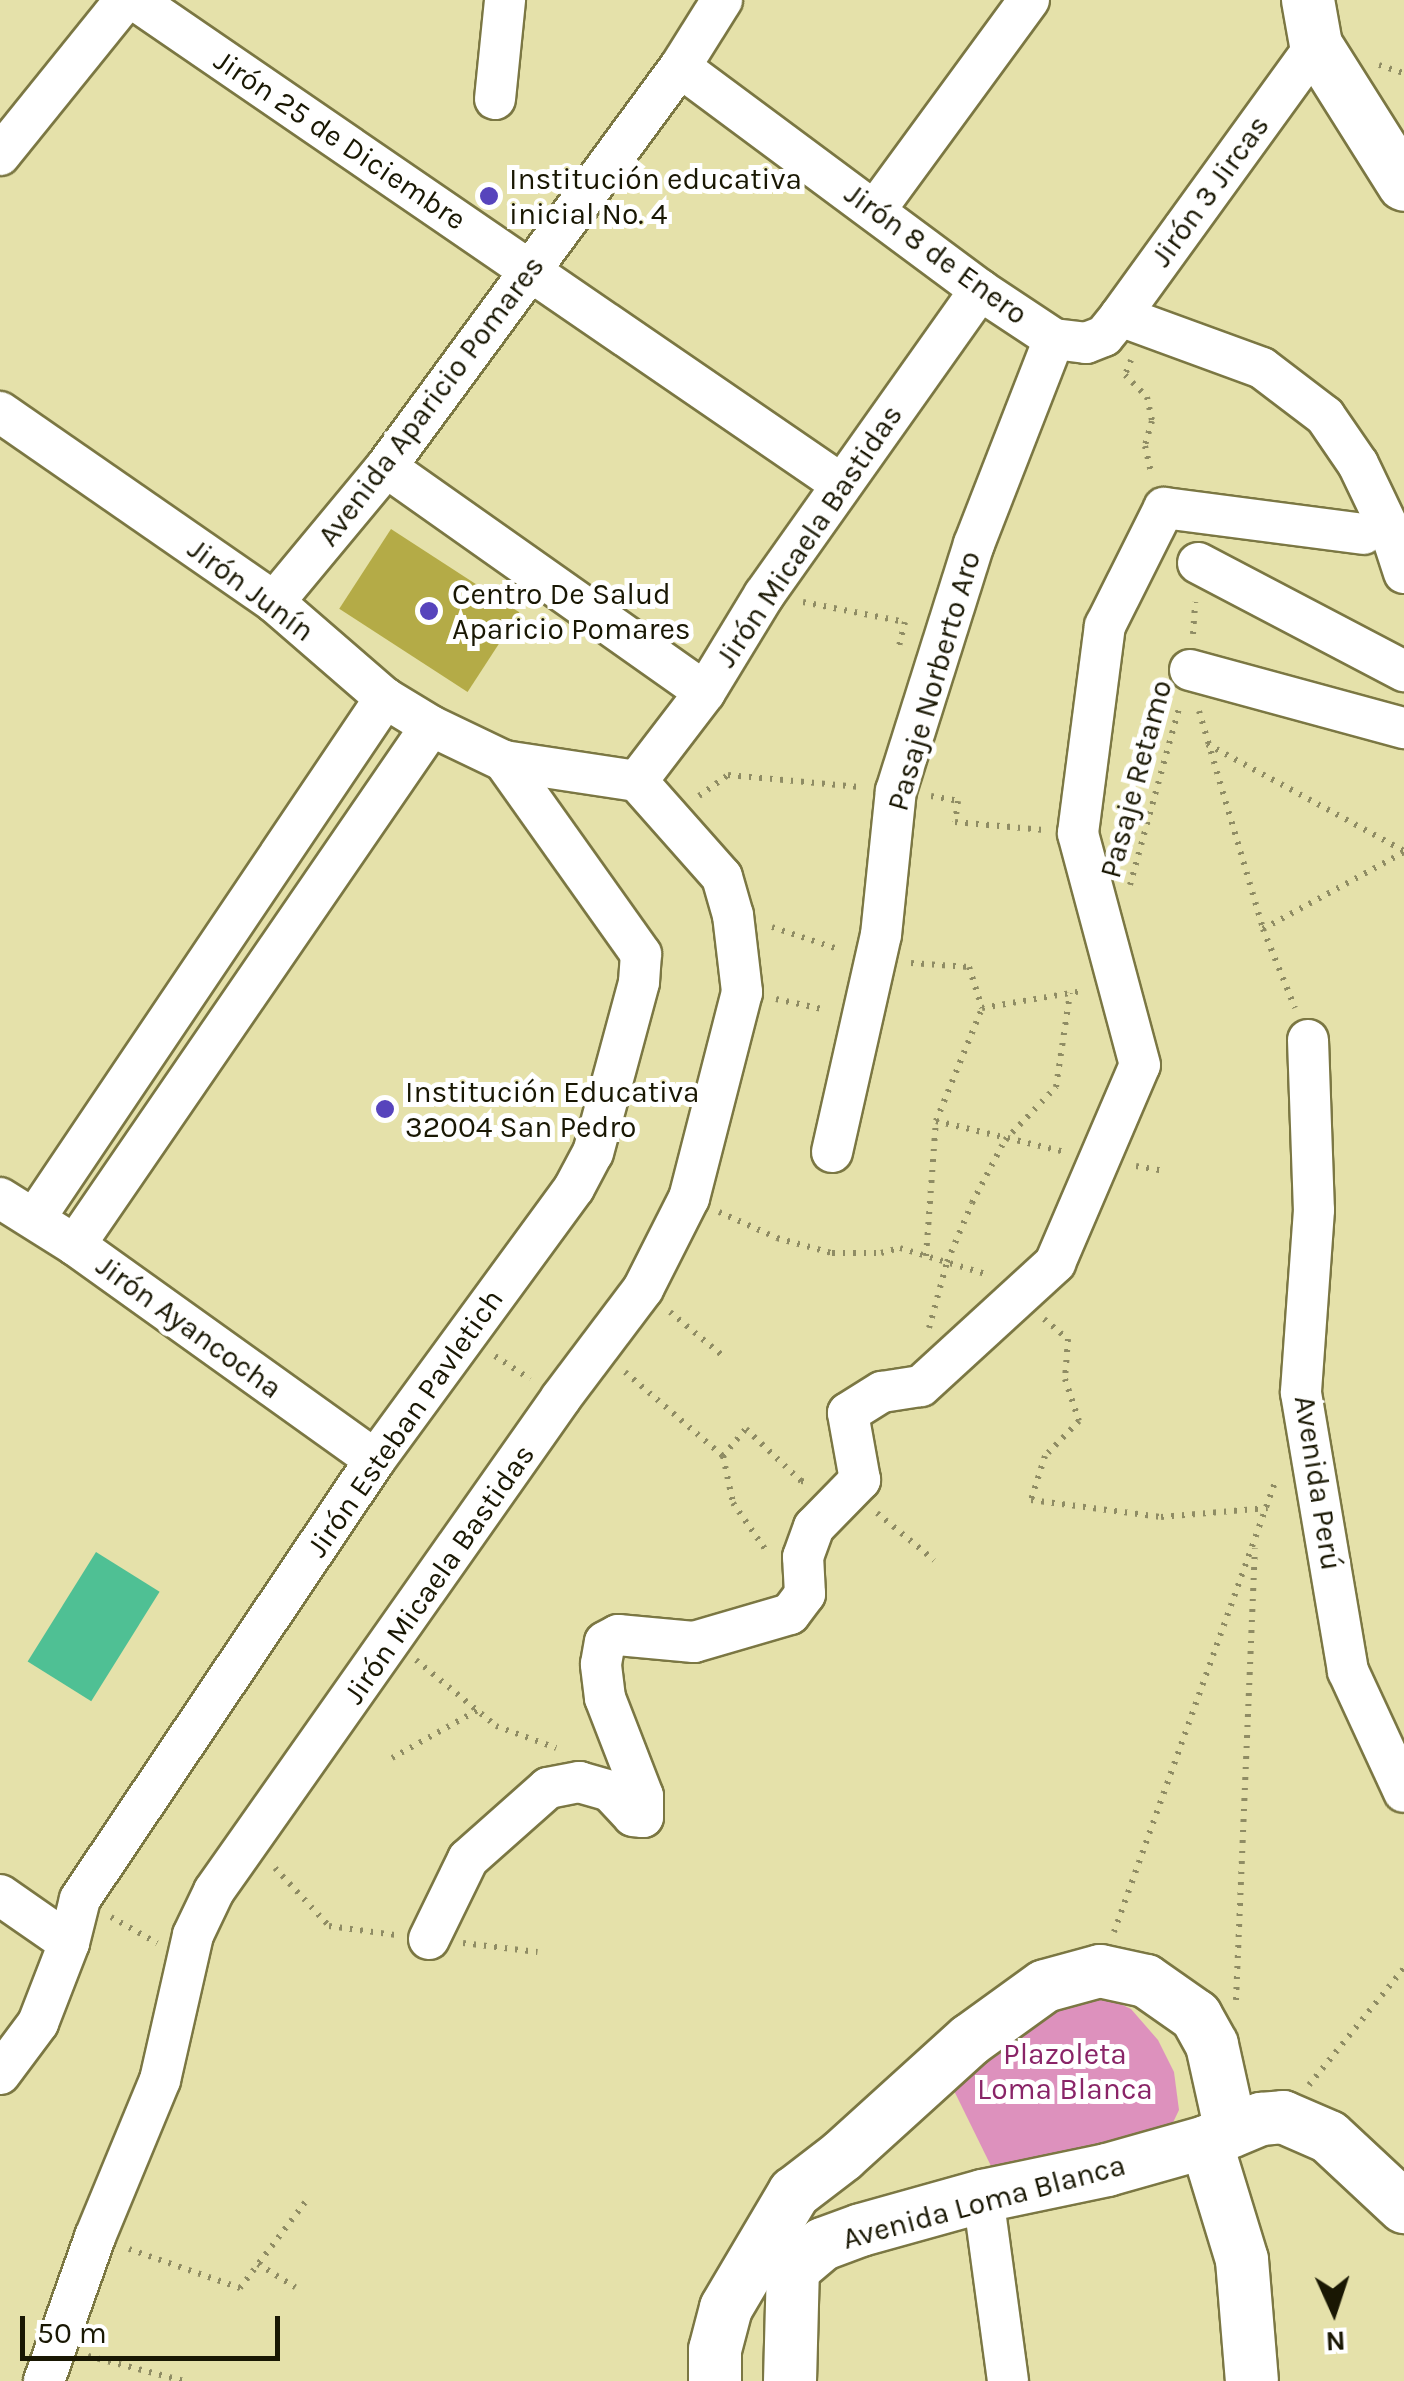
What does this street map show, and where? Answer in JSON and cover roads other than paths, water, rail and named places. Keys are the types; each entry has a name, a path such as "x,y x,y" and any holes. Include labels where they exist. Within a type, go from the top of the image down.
{"street":[{"path":"0,154 126,0"},
{"name":"Jirón 25 de Diciembre","path":"134,0 842,484"},
{"path":"495,98 505,0"},
{"name":"Avenida Aparicio Pomares","path":"274,602 386,467 680,67 722,0"},
{"path":"876,209 1028,0"},
{"path":"1312,22 1404,185"},
{"name":"Jirón 3 Jircas","path":"1112,326 1312,22"},
{"name":"Jirón 8 de Enero","path":"680,67 980,290 1054,339 1086,343 1112,326 1262,368 1325,416 1358,464 1392,534 1404,573"},
{"name":"Jirón Micaela Bastidas","path":"49,2364 95,2237 160,2080 192,1935 214,1891 394,1641 561,1398 643,1289 690,1198 742,992 733,915 722,877 637,781 705,692 764,595 980,290"},
{"name":"Pasaje Norberto Aro","path":"832,1152 875,961 896,791 974,544 1054,339"},
{"name":"Jirón Junín","path":"0,412 274,602 385,698 431,726 504,760"},
{"path":"386,467 705,692"},
{"path":"429,1939 468,1860 548,1788 579,1782 610,1792 632,1816 644,1817 643,1796 605,1698 600,1664 605,1642 618,1634 694,1642 790,1614 802,1603 808,1586 803,1557 814,1528 860,1480 848,1413 882,1392 921,1386 1055,1262 1140,1065 1078,833 1104,626 1164,508 1363,534"},
{"path":"1198,563 1404,671"},
{"path":"1190,670 1404,728"},
{"path":"36,1218 385,698"},
{"path":"74,1245 431,726"},
{"path":"504,760 637,781"},
{"name":"Jirón Esteban Pavletich","path":"0,2074 38,2023 69,1943 80,1899 375,1460 574,1188 593,1153 639,982 640,954 504,760"},
{"name":"Avenida Perú","path":"1308,1040 1314,1210 1302,1393 1348,1671 1404,1792"},
{"name":"Jirón Ayancocha","path":"0,1198 36,1218 375,1460"},
{"path":"0,1895 69,1943"},
{"path":"715,2381 715,2350 726,2308 794,2193 842,2156 970,2040 1046,1986 1100,1971 1146,1981 1196,2016 1212,2046 1218,2137 1242,2260 1252,2381"},
{"name":"Avenida Loma Blanca","path":"790,2381 793,2270 823,2244 982,2196 1106,2170 1218,2137 1261,2119 1283,2117 1328,2138 1404,2207"},
{"path":"982,2196 1008,2381"}],"place":[{"name":"Institución educativa inicial No. 4","path":"489,196"},
{"name":"Centro De Salud Aparicio Pomares","path":"429,611"},
{"name":"Institución Educativa 32004 San Pedro","path":"385,1109"}],"park label":[{"name":"Plazoleta Loma Blanca","path":"1065,2071"}]}
